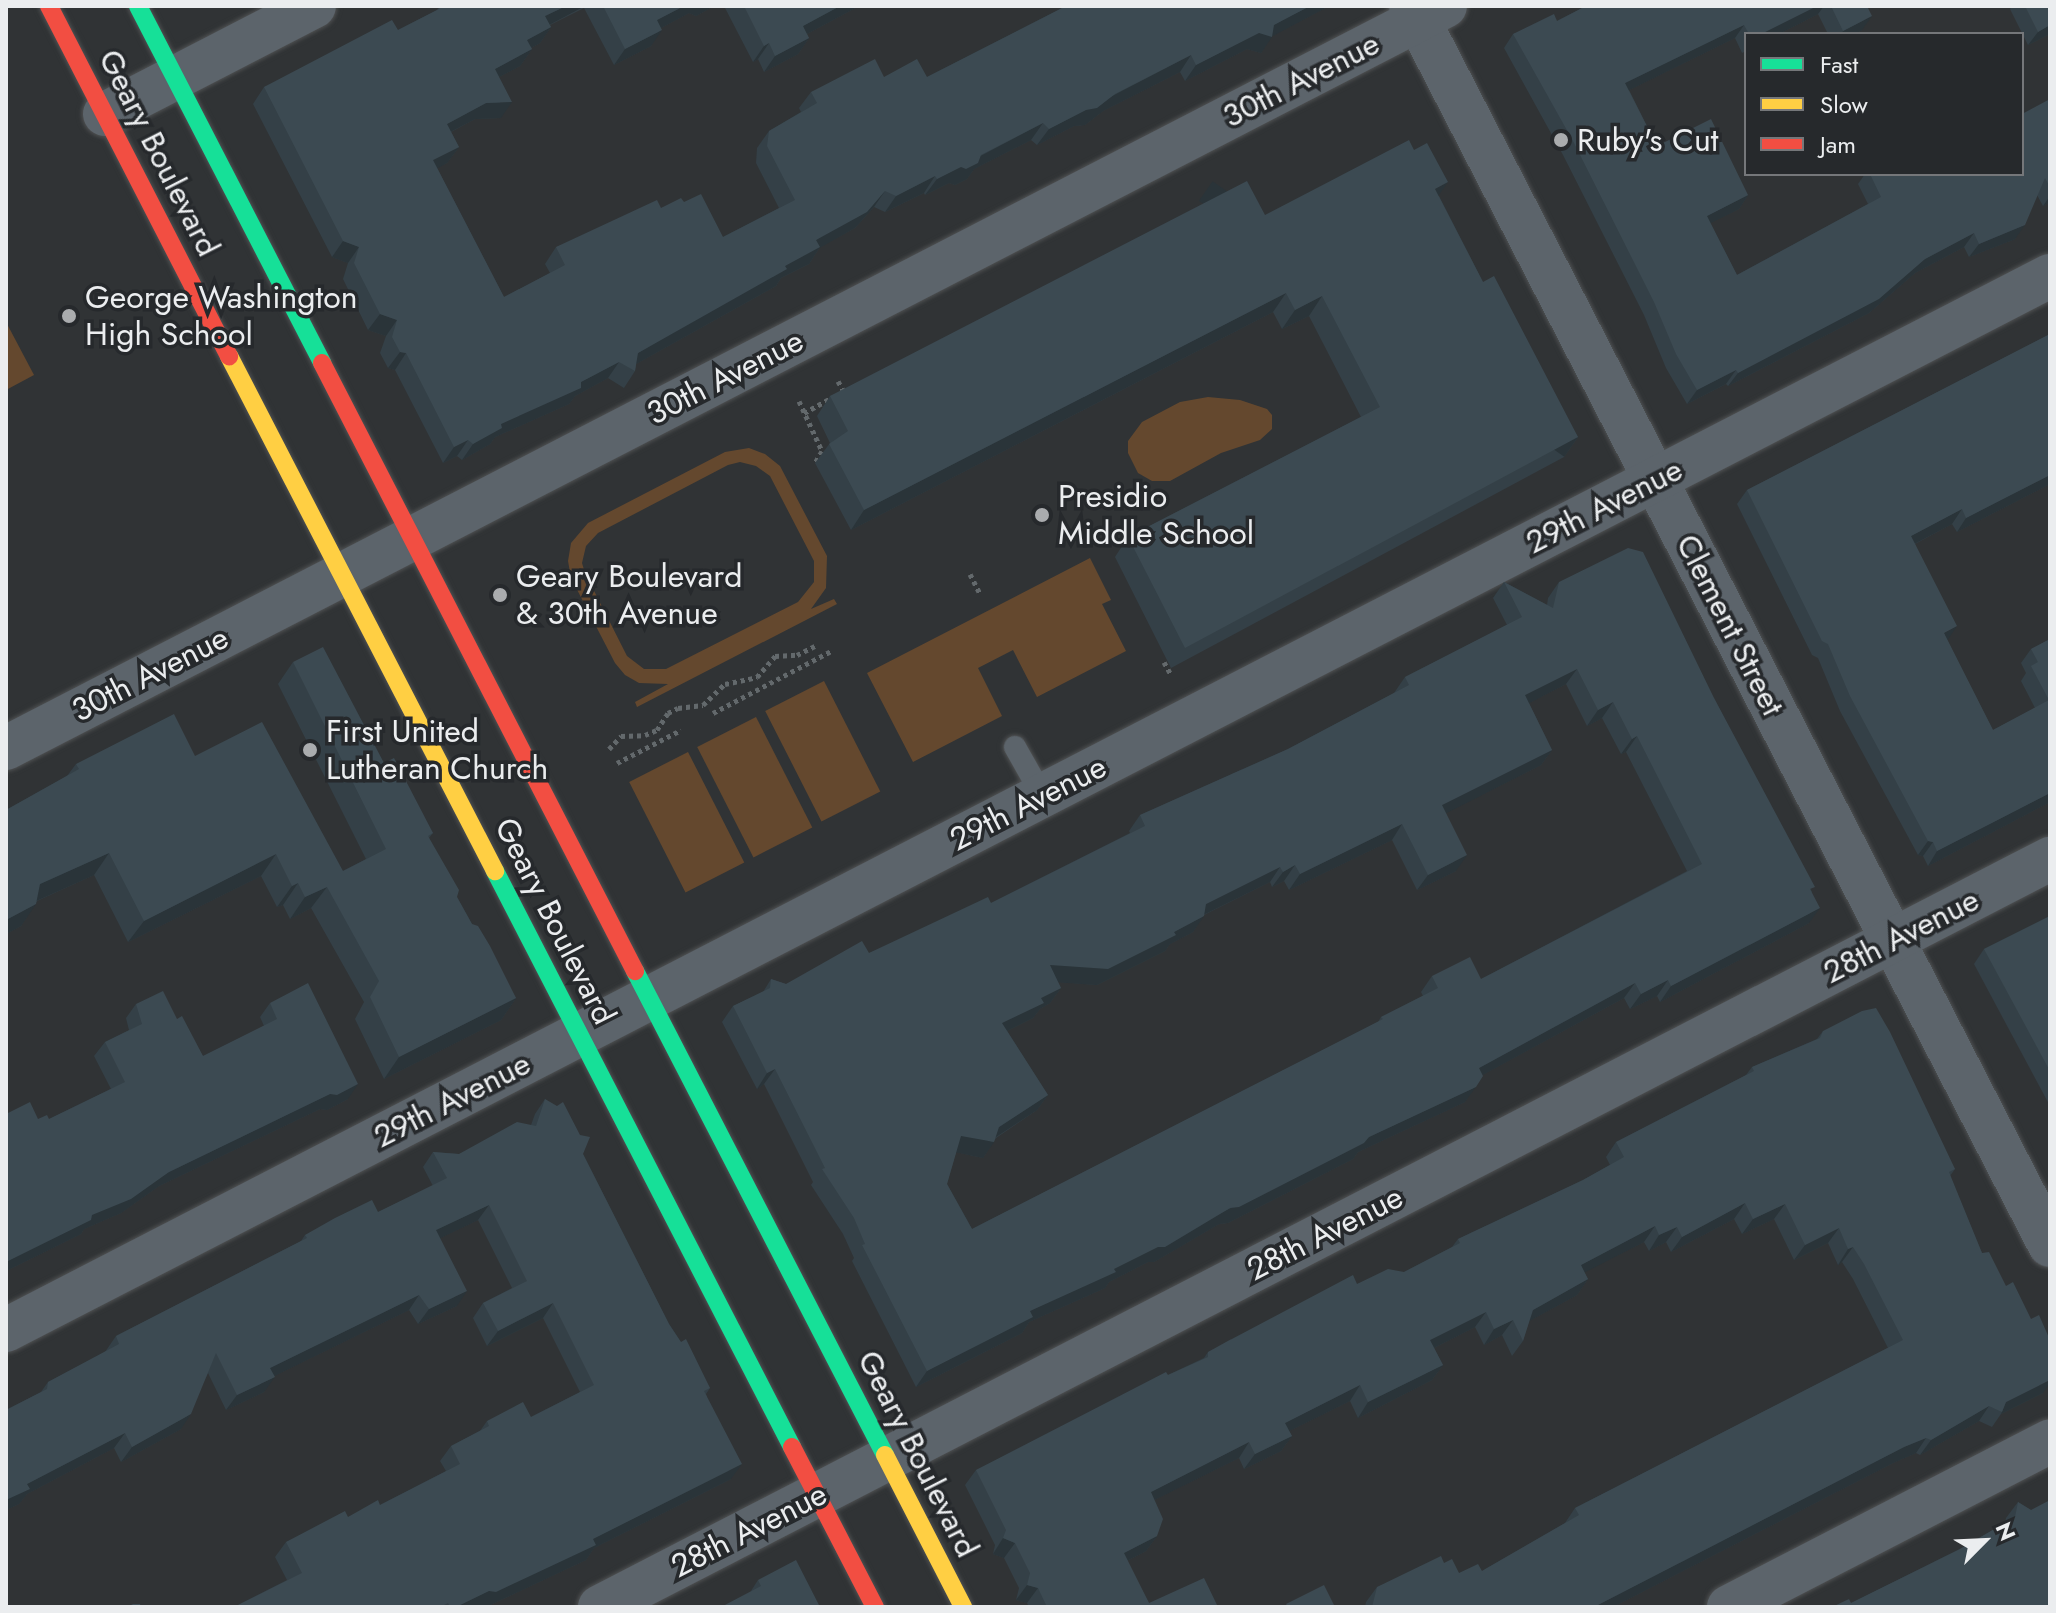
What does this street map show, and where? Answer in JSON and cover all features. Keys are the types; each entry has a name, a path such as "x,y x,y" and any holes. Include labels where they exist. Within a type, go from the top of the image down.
{"main road":[{"name":"Geary Boulevard","path":"49,6 875,1607"},
{"name":"Geary Boulevard","path":"138,6 963,1607"}],"street":[{"path":"105,114 314,6"},
{"name":"Clement Street","path":"1425,11 1655,479 2050,1245"},
{"name":"30th Avenue","path":"6,748 1425,11"},
{"name":"29th Avenue","path":"6,1330 2050,276"},
{"name":"28th Avenue","path":"600,1607 2050,859"},
{"path":"1729,1607 2050,1441"}],"lane":[{"path":"1015,747 1042,795"}],"path":[{"path":"804,413 844,392 838,381"},
{"path":"799,401 822,451 815,463"},
{"path":"970,574 980,594"},
{"path":"609,749 621,736 645,735 657,730 668,713 678,708 703,705 725,684 757,677 775,656 797,655 815,646"},
{"path":"713,713 831,651"},
{"path":"1164,662 1170,673"},
{"path":"617,763 681,730"}],"shaded area":[{"path":"6,322 34,375 6,390"},
{"path":"1208,397 1240,400 1267,409 1272,415 1272,429 1260,440 1221,453 1170,481 1152,481 1138,473 1128,453 1128,441 1142,422 1180,402"},
{"path":"749,448 765,454 780,466 827,556 826,588 811,609 834,599 837,604 637,707 635,702 668,684 639,683 625,675 615,663 571,578 568,561 571,543 588,523 725,452","holes":["740,462 756,466 770,476 814,561 814,582 798,602 666,669 644,669 627,656 585,573 582,563 586,546 598,533 728,465"]},
{"path":"1090,558 1111,600 1102,604 1126,651 1037,697 1013,650 978,668 1002,716 913,762 867,673"},
{"path":"824,681 880,791 821,821 765,711"},
{"path":"756,717 812,827 753,857 697,747"},
{"path":"688,752 744,862 685,892 629,782"}],"building":[{"path":"441,6 566,6 545,16 551,27 527,40 532,49 495,69 512,102 486,103 447,124 459,147 433,160 504,297 565,265 556,247 657,200 661,208 681,198 684,202 701,194 723,237 795,200 767,146 769,131 817,103 811,92 875,59 884,77 917,59 927,77 1066,6 1310,6 1274,25 1272,37 1259,33 1196,65 1191,55 1115,94 1097,108 1086,110 1049,129 1043,123 981,155 978,163 966,169 961,167 937,179 935,176 896,196 885,191 867,212 816,240 820,247 785,266 787,269 638,353 635,371 619,362 581,382 581,388 501,424 502,428 473,444 468,440 454,447 406,353 400,352 392,337 397,320 380,314 354,263 359,247 343,241 264,87 392,20 398,30"},
{"path":"603,6 684,6 657,20 662,30 625,49"},
{"path":"744,6 840,6 803,26 809,38 775,56 769,43 764,46"},
{"path":"1586,6 1817,6 1765,32 1748,32 1744,25 1625,83 1657,146 1711,119 1748,195 1707,216 1737,275 1881,197 1871,176 2024,176 2024,113 2050,99 2050,187 2045,178 2025,225 1979,244 1974,233 1925,259 1879,299 1738,373 1736,370 1697,390 1676,354 1654,302 1573,141 1513,34 1554,14 1557,21"},
{"path":"1831,6 1867,6 1872,16 1843,31"},
{"path":"2025,6 2050,6 2050,25 2038,32"},
{"path":"1409,140 1414,150 1427,143 1448,182 1435,189 1483,282 1494,276 1578,437 1185,648 1128,537 1380,407 1322,296 1295,310 1286,293 864,510 829,444 848,431 830,396 1247,181 1265,215"},
{"path":"2050,334 2050,475 1966,518 1962,509 1911,536 1957,626 1944,633 1993,730 2049,700 2031,666 2038,662 2031,649 2050,639 2050,793 1937,851 1933,842 1928,841 1850,696 1828,644 1822,641 1747,490"},
{"path":"1628,548 1643,552 1714,698 1815,887 1810,889 1820,908 1671,986 1668,980 1641,994 1635,983 1479,1068 1483,1076 1476,1087 1369,1137 1364,1143 1239,1207 1230,1208 1165,1247 1158,1247 1114,1269 1116,1272 1030,1311 1033,1317 927,1371 862,1245 865,1244 854,1218 822,1169 825,1168 775,1069 767,1073 733,1006 770,988 771,979 786,984 862,941 869,953 988,897 991,903 1145,826 1140,815 1288,749 1409,685 1405,677 1522,617 1504,582 1553,608 1559,582","holes":["1577,669 1598,710 1613,702 1632,739 1637,736 1702,864 1481,979 1470,957 1432,976 1438,988 1381,1017 1383,1019 972,1229 947,1184 961,1136 994,1142 999,1127 1048,1095 1002,1023 1044,1003 1041,998 1061,988 1050,965 1108,969 1176,935 1174,932 1204,916 1206,904 1280,867 1283,872 1295,865 1300,874 1402,824 1428,875 1467,855 1442,805 1552,750 1525,695"]},
{"path":"323,647 384,763 394,758 433,833 428,836 459,890 457,897 472,924 478,926 490,946 516,998 399,1057 370,997 379,981 327,887 305,897 298,883 292,886 276,854 144,921 109,853 40,884 36,904 6,920 6,810 79,769 76,764 174,714 195,756 262,722 343,871 386,849 293,662"},
{"path":"2050,916 2050,1071 1984,949"},
{"path":"308,983 358,1084 337,1095 330,1094 169,1172 131,1199 92,1215 91,1220 6,1262 6,1114 30,1102 38,1119 47,1115 49,1119 125,1082 105,1042 142,1024 136,1004 163,991 177,1019 182,1016 203,1056 277,1019 270,1003"},
{"path":"1876,1008 1955,1169 1949,1172 1982,1253 1989,1252 2006,1286 2013,1282 2031,1319 2039,1315 2050,1340 2050,1380 2006,1402 2002,1412 1989,1406 1931,1440 1926,1438 1904,1447 1594,1607 1372,1607 1377,1587 1441,1556 1444,1563 1452,1559 1459,1573 1478,1564 1482,1571 1579,1515 1575,1508 1903,1340 1864,1264 1853,1247 1848,1249 1839,1228 1805,1245 1785,1204 1753,1219 1745,1203 1682,1237 1677,1227 1659,1235 1655,1226 1581,1265 1588,1279 1533,1310 1523,1341 1513,1320 1494,1329 1486,1312 1430,1340 1443,1365 1368,1402 1360,1385 1285,1423 1292,1436 1255,1454 1249,1442 1151,1492 1163,1519 1157,1536 1124,1553 1149,1603 1204,1578 1218,1607 1047,1607 1038,1588 1027,1585 1030,1573 1015,1543 1003,1538 1006,1530 976,1470 1166,1372 1168,1375 1208,1357 1208,1352 1353,1275 1357,1284 1388,1269 1404,1272 1460,1243 1458,1239 1583,1180 1624,1157 1616,1142 1754,1071 1752,1067 1820,1038 1823,1031 1862,1011"},
{"path":"545,1099 557,1106 563,1102 580,1135 590,1137 583,1154 669,1324 681,1342 686,1339 710,1388 704,1391 742,1464 593,1539 596,1545 496,1592 489,1591 456,1607 450,1607 448,1603 440,1607 234,1607 302,1573 286,1542 345,1511 348,1517 378,1500 380,1505 460,1464 451,1446 489,1426 487,1421 523,1402 531,1417 594,1385 553,1303 498,1331 483,1303 527,1281 489,1205 436,1230 467,1291 429,1309 419,1295 270,1368 275,1377 237,1395 216,1353 191,1414 132,1447 125,1433 27,1484 30,1489 6,1500 6,1410 47,1389 48,1382 119,1344 116,1336 307,1238 305,1235 335,1218 372,1200 378,1212 447,1178 433,1152 459,1154 517,1122 536,1126"},
{"path":"2050,1500 2050,1607 1832,1607 1849,1599 1851,1603 1960,1549 2015,1517 2018,1502 2031,1510"},
{"path":"796,1560 820,1607 721,1607 761,1586 758,1580"},
{"path":"1324,1585 1335,1607 1288,1607 1286,1604"}],"traffic: fast":[{"path":"138,6 322,363"},
{"path":"495,871 792,1447"},
{"path":"635,971 885,1455"}],"traffic: slow":[{"path":"229,356 495,871"},
{"path":"885,1455 963,1607"}],"traffic: jam":[{"path":"49,6 229,356"},
{"path":"322,363 635,971"},
{"path":"792,1447 875,1607"}],"place":[{"name":"Ruby's Cut","path":"1561,140"},
{"name":"George Washington High School","path":"69,316"},
{"name":"Presidio Middle School","path":"1042,515"},
{"name":"Geary Boulevard & 30th Avenue","path":"500,595"},
{"name":"First United Lutheran Church","path":"310,750"}]}
